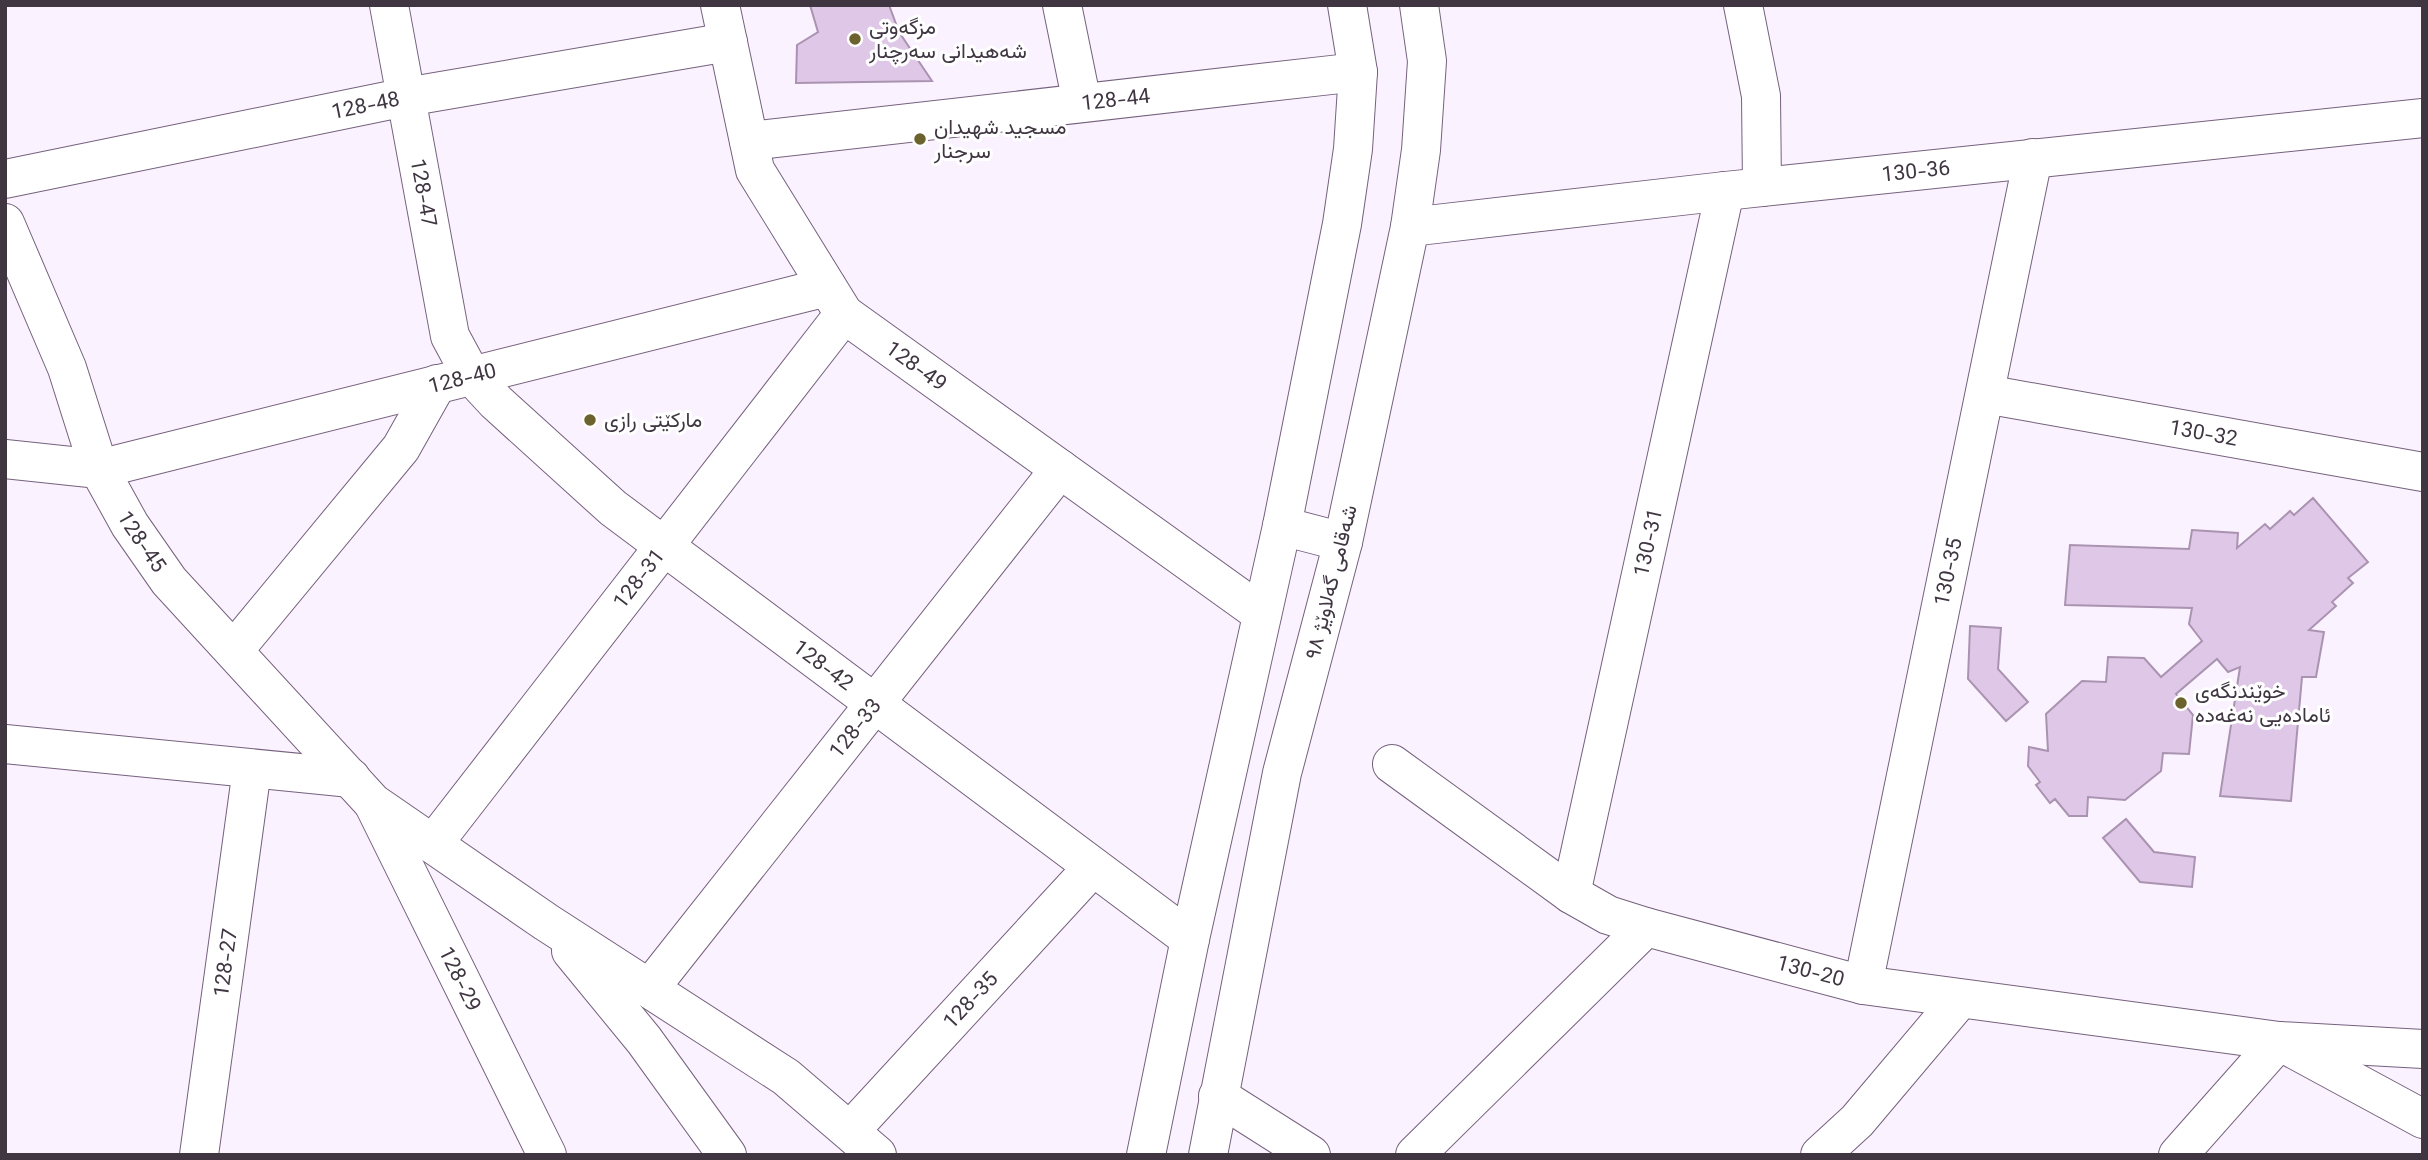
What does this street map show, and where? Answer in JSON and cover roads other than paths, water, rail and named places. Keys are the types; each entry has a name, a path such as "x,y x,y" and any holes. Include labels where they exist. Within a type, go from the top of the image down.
{"street":[{"name":"128-47","path":"389,5 450,336 454,380"},
{"name":"128-49","path":"720,5 755,170 836,301 1060,469 1262,614"},
{"path":"1062,5 1082,103"},
{"path":"1146,1155 1189,939 1282,526 1342,224 1353,149 1359,72 1347,5"},
{"name":"شەقامی گەلاوێژ ٩٨","path":"1208,1155 1282,774 1343,542 1410,227 1421,150 1427,61 1419,5"},
{"name":"130-31","path":"1571,894 1744,189 1761,96 1743,5"},
{"name":"128-48","path":"5,179 406,97 728,42"},
{"name":"128-44","path":"749,141 1359,72"},
{"name":"130-36","path":"1410,227 2423,118"},
{"name":"130-35","path":"1863,985 2033,158"},
{"name":"128-45","path":"5,223 67,368 99,469 130,525 169,580 362,791"},
{"name":"128-40","path":"99,469 454,380 836,301"},
{"name":"128-31","path":"433,844 664,546 836,301"},
{"path":"234,650 454,380"},
{"name":"128-42","path":"454,380 496,402 613,508 1189,939"},
{"name":"130-32","path":"1985,394 2423,472"},
{"path":"5,459 99,469"},
{"name":"128-33","path":"650,988 1060,469"},
{"path":"1282,526 1343,542"},
{"path":"5,744 252,769 362,791 546,922 786,1077 863,1143"},
{"name":"130-20","path":"1392,764 1571,894 1608,915 1646,927 1863,985 2279,1041 2423,1049"},
{"name":"128-27","path":"199,1155 252,769"},
{"name":"128-29","path":"362,791 547,1155"},
{"name":"128-35","path":"863,1143 1093,867"},
{"path":"546,922 636,1030 727,1155"},
{"path":"1415,1155 1646,927"},
{"path":"1820,1155 1857,1121 1960,999"},
{"path":"2178,1155 2279,1041 2423,1119"},
{"path":"1219,1096 1311,1155"}],"place":[{"name":"مزگەوتی شەهیدانی سەرچنار","path":"855,39"},
{"name":"مسجيد شهيدان سرجنار","path":"920,139"},
{"name":"مارکێتی رازی","path":"590,420"},
{"name":"خوێندنگەی ئامادەیی نەغەدە","path":"2181,703"}]}
